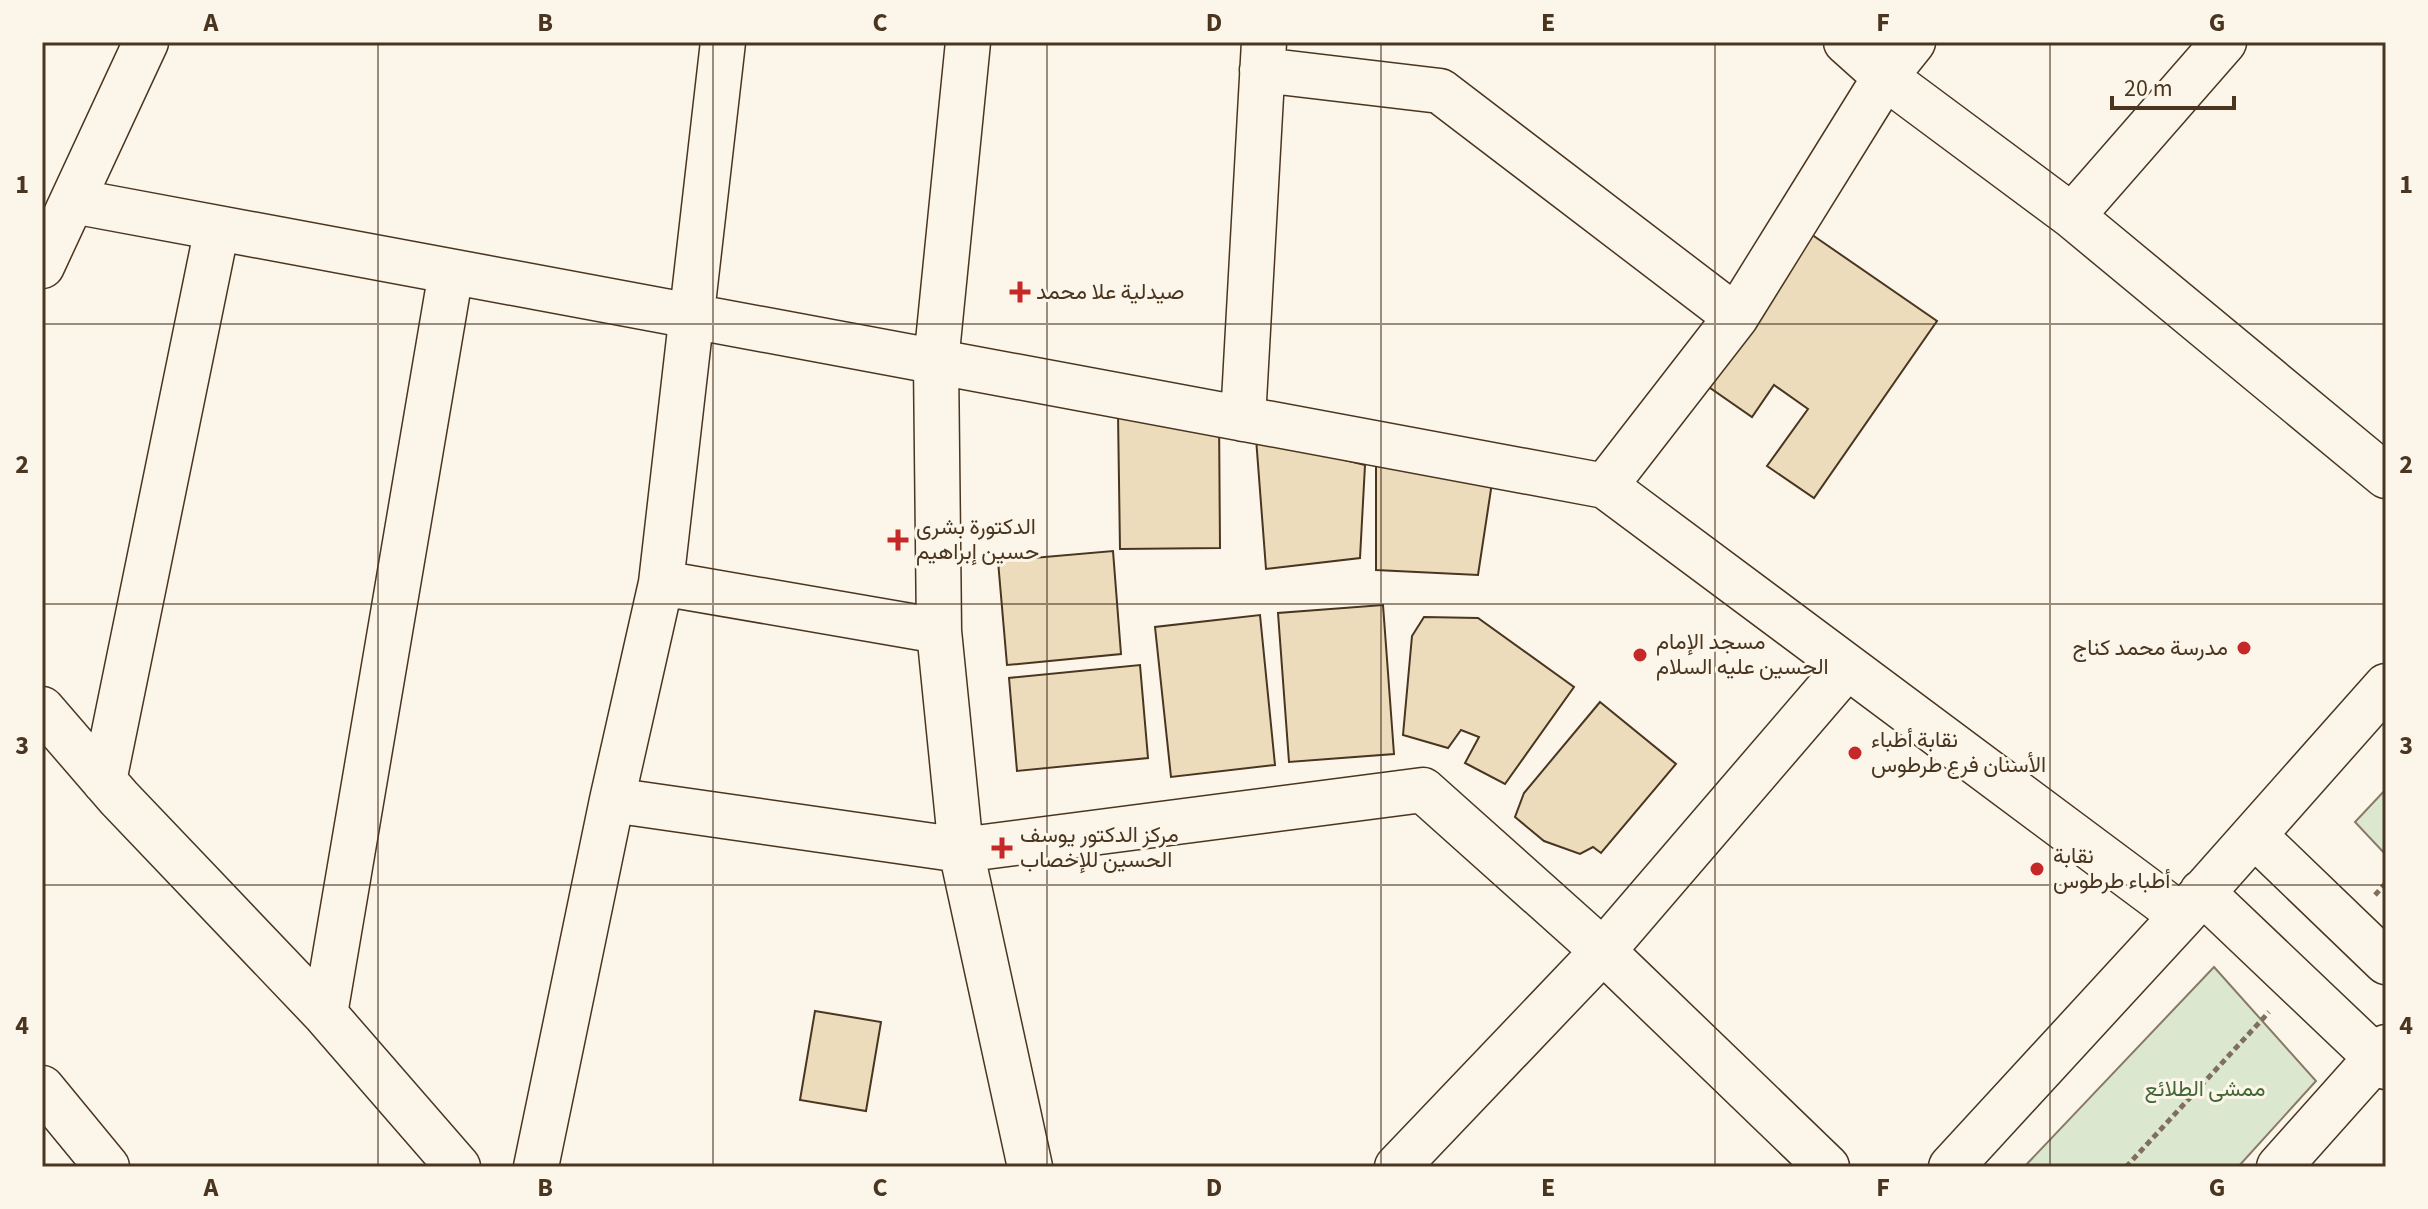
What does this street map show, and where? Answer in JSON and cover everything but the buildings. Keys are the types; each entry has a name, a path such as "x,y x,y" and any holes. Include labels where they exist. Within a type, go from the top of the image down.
{"street":[{"path":"42,266 146,42"},
{"path":"536,1167 612,800 661,583 723,42"},
{"path":"968,42 936,362 939,631 961,850 1030,1167"},
{"path":"1846,42 1885,77 2072,216 2386,476"},
{"path":"1605,486 1736,317 1885,77 1913,42"},
{"path":"2072,216 2224,42"},
{"path":"1243,419 1263,56 1440,91 1736,317"},
{"path":"73,201 1605,486 1847,667 2192,904 2296,982 2383,1057 2279,1167"},
{"path":"104,781 217,228"},
{"path":"325,1014 451,272"},
{"path":"661,583 939,631"},
{"path":"1397,1167 1603,951 1847,667"},
{"path":"1951,1167 2386,686"},
{"path":"42,709 104,781 325,1014 458,1167"},
{"path":"612,800 961,850 1423,790 1603,951 1827,1167"},
{"path":"2254,835 2386,962"},
{"path":"42,1088 107,1167"}],"path":[{"path":"2126,1167 2296,982"}],"green space":[{"path":"2386,789 2386,855 2355,822"},
{"name":"ممشى الطلائع","path":"2214,967 2316,1081 2238,1167 2024,1167"}],"place":[{"name":"صيدلية علا محمد","path":"1020,292"},
{"name":"الدكتورة بشرى حسين إبراهيم","path":"898,540"},
{"name":"مدرسة محمد كناج","path":"2244,648"},
{"name":"مسجد الإمام الحسين عليه السلام","path":"1640,655"},
{"name":"نقابة أطباء الأسنان فرع طرطوس","path":"1855,753"},
{"name":"مركز الدكتور يوسف الحسين للإخصاب","path":"1002,848"},
{"name":"نقابة أطباء طرطوس","path":"2037,869"}]}
